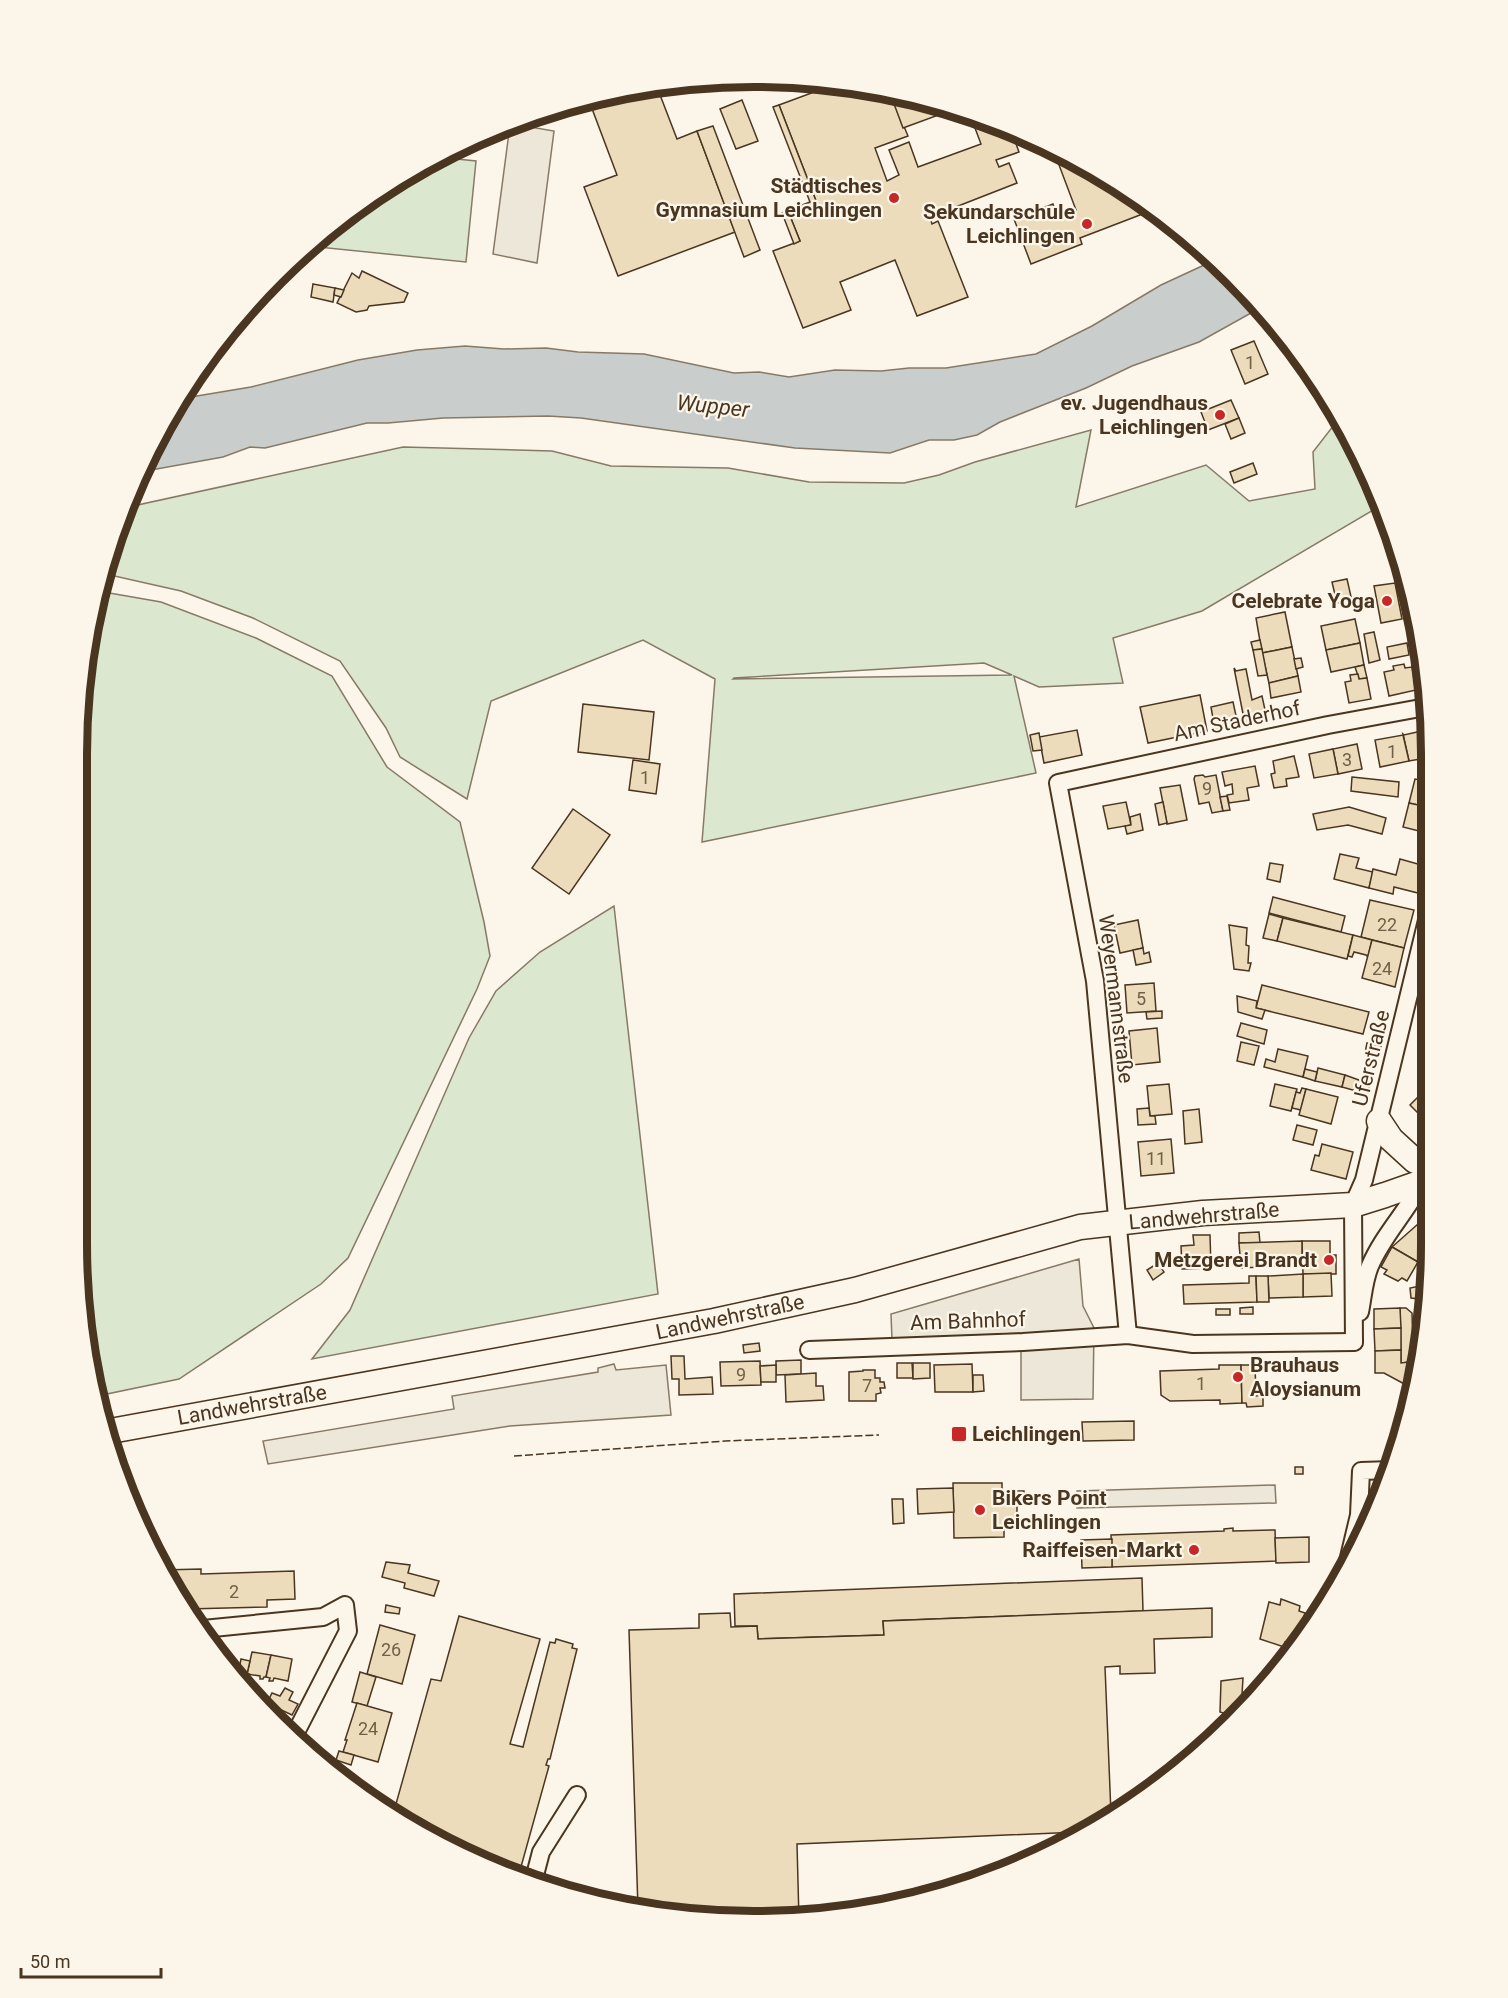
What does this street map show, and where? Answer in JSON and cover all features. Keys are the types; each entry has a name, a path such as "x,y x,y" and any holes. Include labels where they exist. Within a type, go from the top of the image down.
{"main road":[{"path":"1379,1120 1392,1139 1421,1168"},
{"name":"Landwehrstraße","path":"114,1430 714,1321 855,1290 1080,1227 1203,1213 1353,1205 1421,1177"}],"street":[{"name":"Am Staderhof","path":"1058,783 1328,725 1420,708"},
{"name":"Weyermannstraße","path":"1058,783 1095,981 1118,1222"},
{"name":"Uferstraße","path":"1353,1205 1364,1180 1421,945"},
{"path":"1354,1342 1370,1267 1384,1239 1421,1185"},
{"path":"1353,1205 1354,1342"},
{"path":"1118,1222 1128,1335"},
{"name":"Am Bahnhof","path":"809,1350 1023,1342 1128,1335 1193,1344 1354,1342"},
{"path":"1355,1533 1359,1515 1361,1471 1381,1470"},
{"path":"209,1628 323,1617 345,1605 348,1632 297,1730"},
{"path":"535,1874 541,1852 577,1795"}],"green space":[{"path":"454,159 476,161 466,262 321,247 383,199"},
{"path":"1334,425 1374,509 1202,611 1113,638 1123,683 1039,687 1014,676 1036,773 702,842 715,679 643,640 491,701 467,799 400,757 386,728 340,661 253,618 181,591 112,575 135,505 403,447 552,451 611,466 728,468 809,482 904,483 939,475 975,462 1091,430 1076,507 1206,465 1249,501 1315,489 1313,452","holes":["984,663 1012,675 733,679"]},
{"path":"107,593 161,602 256,638 332,676 387,767 460,822 490,956 477,989 348,1258 321,1284 179,1379 105,1394 88,1288 88,710 100,624"},
{"path":"614,906 658,1294 312,1359 350,1310 469,1038 496,991 540,952"}],"shaded area":[{"path":"528,127 554,131 537,263 493,254 509,134"},
{"path":"1079,1259 1083,1306 1094,1328 1093,1399 1021,1400 1021,1333 892,1340 891,1314"},
{"path":"614,1364 616,1370 666,1365 671,1415 510,1426 268,1464 263,1441 454,1409 452,1396 598,1372 598,1368"},
{"path":"1275,1485 1276,1503 1077,1508 1077,1491"}],"water":[{"name":"Wupper","path":"1206,264 1253,312 1199,342 1132,366 1086,388 1000,422 977,435 954,440 929,440 890,453 795,448 581,418 548,416 443,418 367,423 265,448 250,447 223,457 151,470 190,397 251,387 358,360 417,350 465,346 644,354 734,373 759,372 789,377 835,370 881,371 946,368 1036,354 1092,326 1161,285"}],"building":[{"path":"818,90 894,102 908,136 875,148 887,181 899,175 889,150 909,142 918,167 981,144 975,128 980,126 1015,141 1019,152 996,160 999,167 1009,163 1017,183 930,217 932,224 938,221 968,297 917,316 895,260 840,282 851,310 803,328 773,251 800,241 790,216 818,206 779,105"},
{"path":"660,94 677,139 697,131 735,232 618,276 584,187 617,175 592,108"},
{"path":"742,100 758,141 736,149 720,109"},
{"path":"893,102 941,114 903,128"},
{"path":"779,105 818,206 790,216 800,241 794,244 782,213 810,202 773,107"},
{"path":"713,126 760,250 744,257 697,131"},
{"name":"Sekundarschule Leichlingen","path":"1057,160 1088,176 1144,213 1080,238 1082,244 1031,264 1014,219 1053,204 1057,217 1076,210"},
{"path":"362,271 408,293 404,302 369,306 367,310 356,312 337,303 352,273 359,278"},
{"path":"313,284 335,288 333,302 311,297"},
{"path":"335,288 344,290 341,297 334,295"},
{"path":"1254,341 1268,374 1245,384 1231,350"},
{"name":"ev. Jugendhaus Leichlingen","path":"1231,400 1239,418 1208,430 1201,412"},
{"path":"1239,418 1245,433 1231,439 1225,424"},
{"path":"1253,463 1257,474 1234,483 1230,472"},
{"path":"1347,579 1352,601 1337,603 1332,582"},
{"path":"1395,583 1402,619 1381,623 1374,586"},
{"path":"1285,612 1292,647 1262,653 1256,618"},
{"path":"1406,615 1408,624 1412,648 1410,648 1404,616"},
{"path":"1355,619 1360,643 1326,650 1321,626"},
{"path":"1374,632 1380,660 1369,663 1364,634"},
{"path":"1260,640 1262,649 1253,650 1251,642"},
{"path":"1360,643 1364,665 1331,672 1326,650"},
{"path":"1407,643 1409,655 1389,659 1387,647"},
{"path":"1292,647 1298,676 1269,683 1262,653"},
{"path":"1262,649 1267,675 1258,676 1253,650"},
{"path":"1301,658 1303,667 1296,669 1294,659"},
{"path":"1404,664 1405,668 1412,667 1416,690 1389,696 1384,672 1394,670 1393,666"},
{"path":"1364,665 1367,678 1359,679 1355,667"},
{"path":"1234,668 1236,671 1246,669 1252,700 1262,696 1267,719 1245,724"},
{"path":"1358,674 1359,679 1367,678 1371,699 1349,703 1345,682 1351,681 1350,675"},
{"path":"1298,676 1301,692 1271,698 1269,683"},
{"path":"1200,695 1207,731 1148,743 1140,707"},
{"path":"1233,702 1238,725 1215,730 1211,707"},
{"path":"583,704 654,712 649,760 578,752"},
{"path":"1077,730 1082,755 1044,763 1039,737"},
{"path":"1420,731 1421,759 1409,761 1404,735"},
{"path":"1039,733 1042,750 1033,751 1030,735"},
{"path":"1403,735 1409,761 1380,767 1375,740"},
{"path":"1357,744 1362,769 1338,774 1333,749"},
{"path":"1333,749 1338,774 1314,778 1309,754"},
{"path":"1294,756 1299,777 1286,779 1287,786 1274,788 1271,774 1275,773 1273,761"},
{"path":"633,760 660,764 656,794 629,790"},
{"path":"1255,766 1259,786 1247,788 1249,800 1229,803 1227,795 1233,794 1232,784 1225,786 1222,772"},
{"path":"1216,775 1223,811 1212,813 1209,802 1199,804 1194,779 1195,776 1205,777"},
{"path":"1352,777 1399,782 1398,797 1351,791"},
{"path":"1415,779 1421,780 1421,806 1409,803"},
{"path":"1180,785 1187,820 1167,824 1160,788"},
{"path":"1227,796 1230,810 1223,811 1220,797"},
{"path":"1126,802 1131,825 1108,829 1103,806"},
{"path":"1163,802 1167,823 1159,825 1155,804"},
{"path":"1409,803 1421,806 1421,832 1403,827"},
{"path":"1349,807 1386,818 1382,834 1348,825 1317,830 1313,814"},
{"path":"573,809 610,835 569,894 532,868"},
{"path":"1140,814 1143,830 1127,834 1125,826 1131,825 1130,817"},
{"path":"1340,854 1359,858 1356,868 1373,872 1369,888 1334,879"},
{"path":"1400,859 1421,865 1418,893 1394,887 1393,894 1369,888 1373,869 1396,875"},
{"path":"1270,863 1283,865 1280,882 1267,879"},
{"path":"1273,897 1345,916 1341,932 1269,913"},
{"path":"1370,900 1414,910 1404,948 1361,937"},
{"path":"1269,914 1283,918 1277,941 1263,938"},
{"path":"1283,918 1353,935 1347,959 1277,941"},
{"path":"1138,920 1143,948 1120,953 1114,925"},
{"path":"1229,925 1247,928 1248,963 1251,963 1249,971 1234,969"},
{"path":"1353,935 1372,940 1368,957 1354,952 1352,957 1348,956"},
{"path":"1372,940 1404,948 1395,987 1362,978"},
{"path":"1143,948 1144,954 1149,952 1151,962 1136,965 1133,950"},
{"path":"1154,983 1156,1011 1127,1013 1125,985"},
{"path":"1262,985 1369,1012 1363,1034 1256,1008"},
{"path":"1237,996 1257,1001 1256,1008 1265,1010 1262,1019 1238,1012"},
{"path":"1162,1011 1162,1018 1147,1019 1146,1012"},
{"path":"1241,1023 1267,1030 1264,1044 1237,1036"},
{"path":"1157,1028 1160,1062 1132,1065 1129,1031"},
{"path":"1241,1042 1259,1046 1254,1065 1237,1061"},
{"path":"1367,1043 1381,1046 1378,1056 1365,1053"},
{"path":"1278,1049 1308,1056 1303,1077 1264,1067 1266,1059 1275,1062"},
{"path":"1318,1068 1345,1075 1342,1087 1315,1081"},
{"path":"1305,1069 1317,1072 1315,1081 1303,1077"},
{"path":"1345,1075 1370,1084 1367,1094 1342,1087"},
{"path":"1169,1084 1172,1114 1150,1116 1147,1086"},
{"path":"1275,1084 1297,1089 1291,1111 1270,1106"},
{"path":"1302,1088 1306,1089 1301,1110 1292,1108 1296,1092 1300,1093"},
{"path":"1306,1089 1338,1097 1331,1124 1299,1115"},
{"path":"1421,1094 1421,1116 1410,1105"},
{"path":"1149,1108 1150,1116 1155,1116 1156,1124 1138,1125 1137,1109"},
{"path":"1199,1109 1202,1142 1185,1144 1183,1111"},
{"path":"1297,1125 1317,1130 1313,1145 1293,1140"},
{"path":"1171,1139 1174,1173 1141,1176 1138,1142"},
{"path":"1322,1144 1353,1152 1346,1179 1311,1170 1315,1155 1319,1156"},
{"path":"1418,1224 1421,1227 1421,1260 1418,1262 1392,1247"},
{"path":"1259,1232 1260,1243 1239,1243 1239,1233"},
{"path":"1193,1235 1210,1235 1211,1268 1182,1269 1181,1246 1194,1245"},
{"path":"1302,1241 1330,1241 1330,1255 1336,1255 1336,1274 1303,1274"},
{"path":"1302,1241 1302,1265 1241,1268 1239,1243"},
{"path":"1392,1247 1418,1262 1407,1281 1402,1278 1398,1281 1384,1274 1387,1270 1381,1267"},
{"path":"1158,1263 1164,1272 1153,1280 1147,1270"},
{"path":"1331,1273 1332,1296 1303,1297 1303,1274"},
{"path":"1303,1274 1303,1297 1269,1298 1268,1276"},
{"path":"1249,1276 1256,1276 1257,1302 1184,1304 1183,1285 1249,1283"},
{"path":"1256,1276 1268,1276 1269,1302 1257,1302"},
{"path":"1420,1286 1419,1299 1411,1298 1410,1288"},
{"path":"1253,1307 1253,1314 1240,1314 1240,1308"},
{"path":"1400,1308 1406,1308 1412,1313 1413,1344 1409,1368 1409,1362 1401,1363"},
{"path":"1400,1308 1401,1328 1374,1329 1374,1309"},
{"path":"1216,1309 1230,1309 1230,1315 1216,1315"},
{"path":"1401,1328 1401,1350 1375,1351 1374,1329"},
{"path":"759,1343 760,1351 744,1353 743,1345"},
{"path":"1401,1350 1401,1363 1409,1362 1406,1385 1384,1373 1375,1373 1375,1351"},
{"path":"671,1356 684,1356 685,1379 712,1377 713,1394 679,1395 679,1379 672,1379"},
{"path":"801,1360 801,1374 776,1375 776,1361"},
{"path":"760,1361 761,1385 721,1386 720,1362"},
{"path":"897,1363 912,1363 913,1378 897,1378"},
{"path":"913,1363 930,1363 930,1378 913,1379"},
{"path":"972,1364 973,1392 935,1392 934,1365"},
{"path":"776,1365 776,1382 761,1382 760,1366"},
{"path":"1219,1365 1241,1365 1242,1403 1220,1404 1220,1400 1170,1401 1161,1395 1160,1371 1219,1369"},
{"path":"1241,1365 1255,1365 1256,1396 1263,1395 1263,1406 1247,1407 1246,1403 1242,1403"},
{"path":"875,1370 875,1378 880,1378 880,1382 884,1382 885,1388 880,1388 881,1393 876,1394 876,1401 849,1401 849,1372"},
{"path":"816,1373 816,1386 823,1386 824,1400 786,1402 785,1375"},
{"path":"973,1375 983,1375 984,1391 973,1392"},
{"path":"1134,1421 1134,1440 1083,1441 1082,1422"},
{"path":"1295,1467 1303,1467 1303,1474 1295,1474"},
{"path":"953,1483 1002,1483 1002,1491 1024,1491 1024,1502 1017,1502 1017,1526 1004,1526 1004,1537 954,1538"},
{"path":"953,1488 954,1512 918,1514 917,1489"},
{"path":"892,1499 903,1499 904,1523 893,1524"},
{"name":"Raiffeisen-Markt","path":"1233,1528 1233,1531 1275,1530 1276,1561 1112,1567 1111,1535 1224,1531 1224,1529"},
{"path":"1309,1537 1309,1562 1276,1563 1275,1538"},
{"path":"1112,1539 1112,1567 1082,1568 1081,1540"},
{"path":"386,1562 410,1565 408,1573 439,1581 434,1596 404,1588 405,1583 382,1577"},
{"path":"201,1569 201,1574 294,1571 295,1599 267,1600 267,1607 195,1609 172,1570"},
{"path":"1142,1578 1143,1611 883,1621 884,1635 758,1639 757,1626 735,1626 734,1594"},
{"path":"1281,1599 1300,1606 1299,1611 1305,1613 1301,1626 1288,1643 1285,1642 1284,1647 1260,1639 1269,1602 1280,1605"},
{"path":"386,1605 400,1608 399,1614 385,1612"},
{"path":"1212,1608 1212,1637 1154,1639 1155,1673 1120,1674 1120,1666 1105,1667 1111,1808 1068,1832 797,1844 799,1910 710,1910 638,1900 629,1630 699,1628 699,1614 730,1613 731,1627 757,1626 758,1639 884,1635 883,1621"},
{"path":"459,1616 540,1639 510,1744 523,1747 550,1642 555,1643 556,1639 573,1644 572,1648 577,1649 550,1759 546,1765 549,1766 521,1868 459,1842 390,1803 396,1804 431,1679 441,1681"},
{"path":"380,1625 415,1635 402,1684 367,1674"},
{"path":"252,1652 271,1655 266,1677 263,1679 260,1679 260,1676 247,1674"},
{"path":"271,1655 292,1659 288,1681 274,1678 273,1681 269,1681 270,1678 266,1677"},
{"path":"241,1659 250,1661 248,1678 239,1667"},
{"path":"360,1672 376,1677 367,1706 352,1702"},
{"path":"1243,1678 1242,1699 1227,1714 1220,1712 1221,1681"},
{"path":"285,1688 293,1692 289,1700 298,1704 292,1715 275,1708 268,1701 272,1693 280,1696"},
{"path":"357,1703 392,1713 378,1762 343,1752"},
{"path":"339,1751 354,1755 351,1765 336,1760"}],"fence":[{"path":"514,1456 725,1441 879,1435"}],"place":[{"name":"Städtisches Gymnasium Leichlingen","path":"894,198"},
{"name":"Sekundarschule Leichlingen","path":"1087,224"},
{"name":"ev. Jugendhaus Leichlingen","path":"1220,415"},
{"name":"Celebrate Yoga","path":"1387,601"},
{"name":"Metzgerei Brandt","path":"1329,1260"},
{"name":"Brauhaus Aloysianum","path":"1238,1377"},
{"name":"Leichlingen","path":"959,1434"},
{"name":"Bikers Point Leichlingen","path":"980,1510"},
{"name":"Raiffeisen-Markt","path":"1194,1550"}]}
